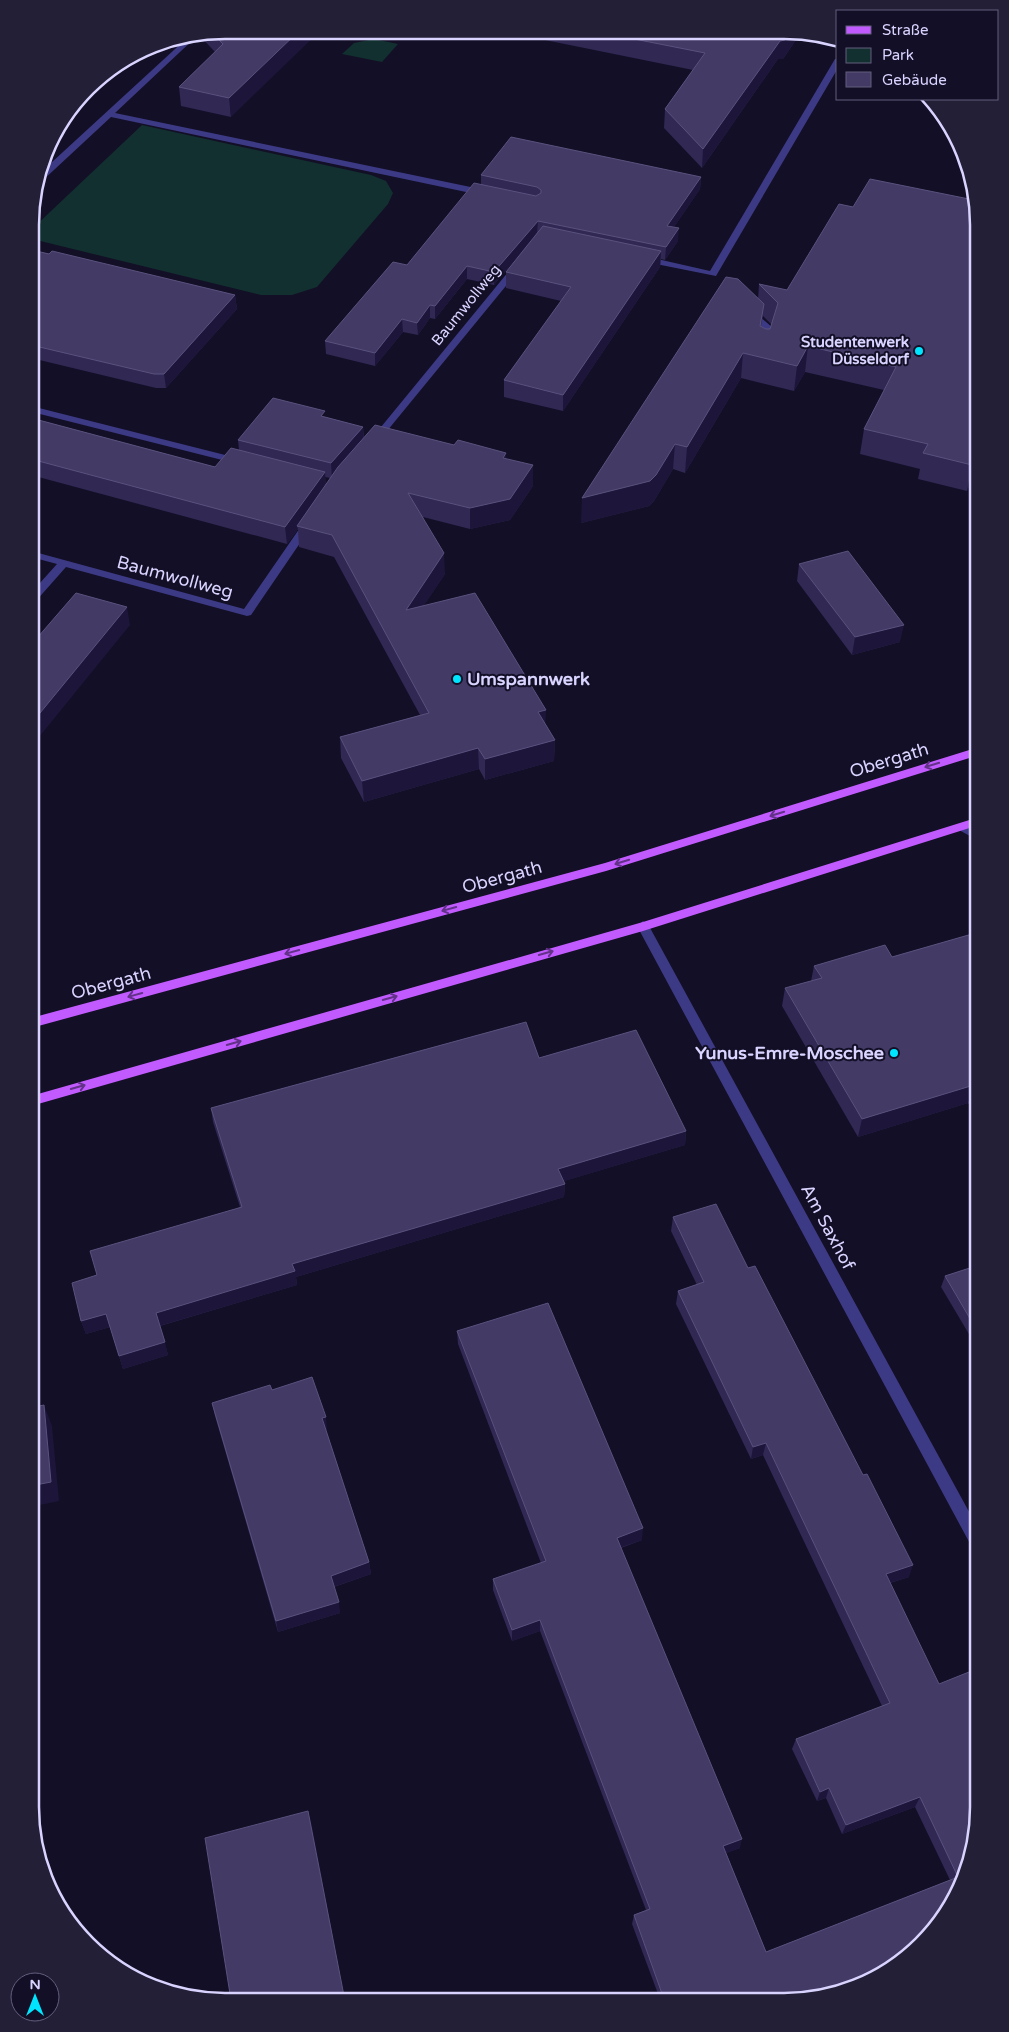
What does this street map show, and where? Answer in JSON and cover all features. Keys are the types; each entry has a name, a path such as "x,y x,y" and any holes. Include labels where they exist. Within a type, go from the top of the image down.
{"main road":[{"name":"Obergath","path":"39,1021 606,867 970,754"},
{"path":"39,1099 643,926 970,824"}],"street":[{"path":"47,172 187,43"},
{"path":"636,258 716,278 836,65"},
{"path":"109,114 498,196"},
{"name":"Baumwollweg","path":"368,448 522,260"},
{"path":"740,301 768,328 764,350"},
{"path":"39,411 252,464"},
{"name":"Baumwollweg","path":"39,556 247,613 313,517"},
{"path":"39,591 63,564"},
{"path":"963,827 970,831"},
{"name":"Am Saxhof","path":"643,926 970,1529"}],"green space":[{"path":"374,39 398,44 382,62 342,54 354,43"},
{"path":"142,125 371,175 386,181 393,193 388,204 317,287 292,295 261,295 39,241 39,222"}],"building":[{"path":"218,39 291,39 229,98 179,87 223,44"},
{"path":"634,39 786,39 780,41 703,149 665,109 705,53"},
{"path":"511,137 701,177 667,226 679,228 666,247 538,221 494,272 467,266 435,306 430,305 417,323 402,319 375,353 325,341 393,262 407,265 474,183 536,196 541,193 541,190 537,187 481,175"},
{"path":"870,179 969,199 970,465 923,453 928,444 864,429 896,367 808,346 797,366 743,353 687,447 675,444 656,475 650,481 582,498 726,277 738,279 764,304 760,326 770,329 778,303 759,284 787,290 839,204 853,207"},
{"path":"543,226 661,251 563,395 504,380 571,287 506,272"},
{"path":"52,251 235,295 164,374 154,374 39,347 39,252 49,254"},
{"path":"273,398 325,411 321,416 363,427 331,463 238,440"},
{"path":"39,420 215,467 231,448 325,472 285,527 39,461"},
{"path":"375,425 454,445 458,440 506,453 503,458 533,465 510,499 470,508 408,493 444,553 406,610 475,593 546,710 538,712 555,740 485,759 478,748 362,781 340,737 429,713 332,535 297,526 338,467"},
{"path":"848,551 904,625 855,637 799,564"},
{"path":"76,593 127,607 39,714 39,636"},
{"name":"Yunus-Emre-Moschee","path":"970,935 970,1086 862,1119 785,988 822,978 814,966 885,945 892,957"},
{"path":"526,1022 539,1058 636,1030 686,1131 558,1169 565,1184 292,1264 295,1271 156,1313 165,1342 119,1356 106,1314 81,1321 72,1283 97,1275 90,1251 242,1207 211,1108"},
{"path":"716,1204 748,1268 755,1266 863,1475 867,1474 913,1565 886,1574 939,1684 970,1672 970,1819 967,1843 957,1875 920,1797 846,1825 829,1788 820,1792 796,1739 890,1703 766,1443 753,1447 678,1291 704,1282 673,1217"},
{"path":"970,1268 970,1319 945,1276"},
{"path":"548,1303 643,1528 617,1538 742,1839 723,1846 766,1952 956,1878 939,1910 916,1939 887,1962 855,1979 820,1990 796,1993 662,1993 634,1915 650,1909 540,1620 512,1630 493,1579 546,1561 457,1331"},
{"path":"312,1377 326,1417 322,1418 369,1562 331,1576 339,1602 276,1621 212,1403 270,1385 272,1390"},
{"path":"44,1405 51,1482 39,1484 39,1406"},
{"path":"308,1811 343,1993 230,1993 205,1838"}],"place":[{"name":"Studentenwerk Düsseldorf","path":"919,351"},
{"name":"Umspannwerk","path":"457,679"},
{"name":"Yunus-Emre-Moschee","path":"894,1053"}]}
